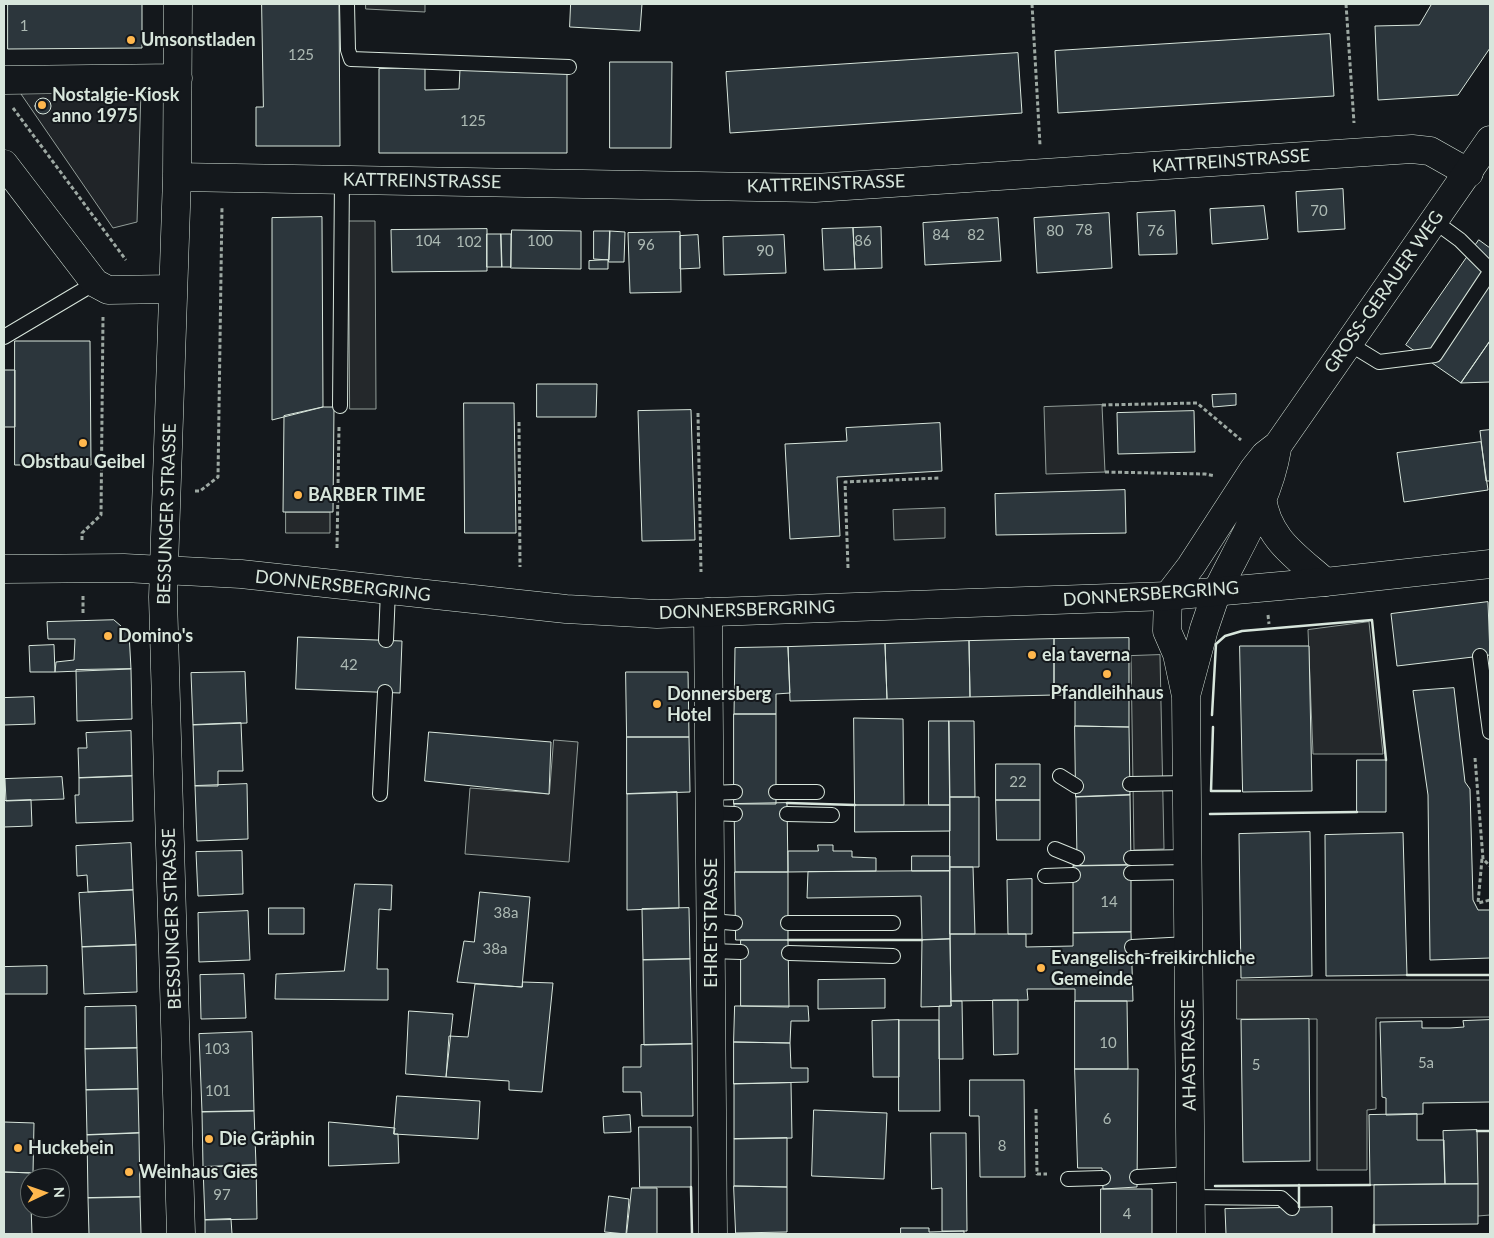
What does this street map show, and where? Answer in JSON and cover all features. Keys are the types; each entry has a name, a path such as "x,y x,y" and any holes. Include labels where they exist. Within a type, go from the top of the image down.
{"street":[{"name":"BESSUNGER STRASSE","path":"178,4 177,177 172,289 164,624 181,1234"},
{"path":"7,92 178,78"},
{"name":"GROSS-GERAUER WEG","path":"1168,596 1254,469 1265,455 1278,445 1469,173 1490,140"},
{"name":"KATTREINSTRASSE","path":"177,177 815,188 1412,148 1430,151 1469,173"},
{"path":"4,164 95,283 108,290 172,289"},
{"name":"GROSS-GERAUER WEG","path":"1217,591 1262,498 1275,462 1278,445"},
{"path":"1262,498 1269,526 1276,538 1326,582"},
{"name":"DONNERSBERGRING","path":"4,569 66,567 241,574 566,609 657,614 1168,596 1326,582 1490,564"},
{"name":"AHASTRASSE","path":"1186,696 1204,629 1217,591"},
{"name":"AHASTRASSE","path":"1168,596 1167,631 1177,654 1186,696 1191,1234"},
{"name":"EHRETSTRASSE","path":"708,612 722,803 723,922 711,951 713,1234"}],"lane":[{"path":"347,4 348,50 351,59 570,67"},
{"path":"340,406 342,179"},
{"path":"1348,343 1379,362 1435,355 1490,271 1460,240 1434,221"},
{"path":"4,337 95,283"},
{"path":"386,640 388,590"},
{"path":"1480,656 1490,732"},
{"path":"380,794 385,692"},
{"path":"1060,776 1076,786"},
{"path":"1130,784 1187,783"},
{"path":"776,792 817,792"},
{"path":"787,814 832,815"},
{"path":"1055,849 1077,858"},
{"path":"1130,858 1188,865"},
{"path":"1131,873 1188,865"},
{"path":"1045,876 1073,875"},
{"path":"788,923 893,924"},
{"path":"1132,947 1188,944"},
{"path":"711,951 741,952"},
{"path":"789,953 893,956"},
{"path":"1062,1176 1103,1178"},
{"path":"1137,1176 1191,1186 1281,1198 1292,1208"}],"path":[{"path":"1032,4 1042,173"},
{"path":"1346,4 1356,152"},
{"path":"7,92 127,262 126,290"},
{"path":"200,491 218,477 222,177"},
{"path":"82,533 102,515 103,316"},
{"path":"1102,405 1196,403 1249,446"},
{"path":"337,548 340,406"},
{"path":"698,413 701,572"},
{"path":"519,422 520,567"},
{"path":"1105,472 1205,474 1218,478"},
{"path":"848,568 845,482 939,478"},
{"path":"83,606 84,613"},
{"path":"1475,758 1482,859 1478,903 1490,900"},
{"path":"1482,859 1490,866"},
{"path":"1036,1109 1037,1174 1062,1176"}],"shaded area":[{"path":"366,4 425,4 425,12 366,9"},
{"path":"141,91 137,222 113,228 21,94"},
{"path":"349,221 375,221 376,409 350,409"},
{"path":"1102,405 1105,472 1046,474 1044,407"},
{"path":"945,508 945,538 894,540 893,510"},
{"path":"286,512 330,512 330,533 286,533"},
{"path":"1369,622 1383,754 1313,754 1308,630"},
{"path":"1160,655 1164,849 1134,850 1131,656"},
{"path":"554,740 578,742 569,862 465,854 470,788 549,794"},
{"path":"1237,980 1490,980 1490,1017 1376,1018 1376,1109 1367,1110 1367,1170 1317,1170 1317,1019 1237,1019"},
{"path":"1477,1131 1490,1131 1490,1215 1478,1216"}],"building":[{"path":"8,4 142,4 142,48 8,49"},
{"path":"262,4 339,4 340,146 256,146 256,107 263,107"},
{"path":"571,4 642,4 640,31 570,27"},
{"path":"1432,4 1490,4 1490,48 1458,95 1378,100 1375,26 1419,25"},
{"path":"1330,34 1334,96 1058,113 1055,51"},
{"path":"1018,53 1022,113 730,133 726,72"},
{"path":"610,62 672,62 671,148 610,148"},
{"path":"425,68 425,90 459,89 460,69 567,69 567,153 379,153 379,69"},
{"name":"Nostalgie-Kiosk anno 1975","path":"43,98 51,106 43,114 35,106"},
{"path":"1343,189 1345,229 1298,232 1296,192"},
{"path":"1264,206 1268,239 1212,244 1210,209"},
{"path":"1175,211 1177,254 1139,255 1137,213"},
{"path":"1109,213 1112,268 1037,273 1034,218"},
{"path":"322,217 323,407 272,420 272,218"},
{"path":"998,218 1001,261 925,265 923,223"},
{"path":"881,227 882,268 855,269 853,228"},
{"path":"853,228 855,269 824,270 822,229"},
{"path":"487,229 487,271 392,272 391,230"},
{"path":"512,230 581,231 581,269 511,268"},
{"path":"594,231 610,231 609,260 594,259"},
{"path":"610,231 625,232 624,262 609,262"},
{"path":"680,232 681,292 630,293 628,233"},
{"path":"487,234 501,234 502,267 487,267"},
{"path":"501,234 511,234 511,267 502,267"},
{"path":"698,235 700,268 680,269 680,236"},
{"path":"784,235 786,273 724,275 723,237"},
{"path":"1479,240 1490,248 1490,341 1461,383 1406,345"},
{"path":"608,260 608,269 589,269 589,261"},
{"path":"15,341 90,341 91,465 15,465"},
{"path":"1490,341 1490,382 1461,383"},
{"path":"4,370 15,370 15,427 4,427"},
{"path":"537,384 597,384 596,417 537,417"},
{"path":"1236,394 1236,405 1213,407 1212,395"},
{"path":"464,403 514,403 516,533 465,533"},
{"path":"323,407 334,407 333,512 283,512 284,416"},
{"path":"691,410 695,540 642,541 638,411"},
{"path":"1194,411 1195,452 1118,454 1117,413"},
{"path":"940,423 942,471 837,477 840,536 790,539 785,444 847,441 846,428"},
{"path":"1490,430 1490,481 1486,481 1480,431"},
{"path":"1481,442 1488,490 1404,502 1397,453"},
{"path":"1125,490 1126,533 996,535 995,494"},
{"path":"1488,602 1490,655 1397,666 1391,614"},
{"path":"114,620 129,633 131,669 55,672 56,662 74,660 75,639 48,639 47,622"},
{"path":"298,637 402,641 400,693 296,689"},
{"path":"1129,638 1129,727 1075,726 1075,695 1054,695 1054,639"},
{"path":"1054,639 1054,695 970,697 969,641"},
{"path":"969,641 970,697 887,699 885,644"},
{"path":"885,644 887,699 790,701 788,647"},
{"path":"54,645 55,672 30,672 29,646"},
{"path":"1240,646 1309,646 1312,791 1243,792"},
{"path":"788,647 790,693 776,694 776,714 734,714 735,648"},
{"path":"131,669 132,719 77,721 76,670"},
{"path":"245,672 247,723 193,725 191,673"},
{"name":"Donnersberg Hotel","path":"626,672 688,672 689,737 627,737"},
{"path":"1454,688 1465,782 1470,789 1473,900 1478,910 1490,910 1490,958 1430,960 1428,795 1413,691"},
{"path":"34,697 35,724 4,725 4,698"},
{"path":"734,714 776,714 776,804 734,804"},
{"path":"854,718 903,719 904,805 855,805"},
{"path":"929,721 949,721 950,805 929,805"},
{"path":"949,721 974,721 975,797 950,797"},
{"path":"241,723 243,771 218,771 218,786 195,786 193,725"},
{"path":"1075,726 1129,727 1130,795 1076,797"},
{"path":"131,731 132,776 79,778 78,748 87,748 86,733"},
{"path":"429,732 551,742 549,794 425,781"},
{"path":"627,737 689,737 690,792 627,794"},
{"path":"1357,760 1386,760 1386,812 1357,812"},
{"path":"996,764 1040,764 1040,800 996,800"},
{"path":"132,776 133,821 76,823 75,795 79,795 79,778"},
{"path":"62,777 64,799 6,801 5,779"},
{"path":"247,784 248,839 197,841 195,786"},
{"path":"677,792 679,908 627,910 627,794"},
{"path":"1130,795 1131,865 1073,866 1077,858 1076,797"},
{"path":"950,797 979,797 979,867 950,867"},
{"path":"31,800 32,826 4,827 4,801"},
{"path":"996,800 1040,800 1040,840 997,840"},
{"path":"787,803 788,872 735,872 734,804"},
{"path":"855,805 950,805 950,831 855,832"},
{"path":"1310,832 1312,976 1241,978 1239,834"},
{"path":"1403,833 1407,975 1326,976 1325,835"},
{"path":"131,843 133,890 88,892 87,875 77,876 76,846"},
{"path":"818,845 833,845 833,851 852,851 852,857 876,858 876,871 788,872 788,851 818,851"},
{"path":"242,851 243,894 198,896 196,852"},
{"path":"912,856 950,856 950,871 912,871"},
{"path":"1131,865 1131,932 1073,933 1073,866"},
{"path":"950,867 973,867 975,934 950,934"},
{"path":"950,871 950,939 922,940 921,896 807,898 808,872"},
{"path":"735,872 788,872 788,940 736,940"},
{"path":"1032,879 1032,934 1008,934 1007,880"},
{"path":"355,884 392,885 391,910 379,909 377,969 388,969 388,1000 275,999 276,974 344,971"},
{"path":"133,890 136,945 82,947 79,893"},
{"path":"480,892 530,897 522,987 457,982 464,941 474,942"},
{"path":"269,908 304,908 304,934 269,934"},
{"path":"689,908 690,959 643,960 642,909"},
{"path":"248,911 250,960 199,962 198,913"},
{"name":"Evangelisch-freikirchliche Gemeinde","path":"1131,932 1133,1001 1075,1001 1075,989 1027,989 1028,1000 951,1001 950,934 1026,934 1026,947 1073,946 1073,933"},
{"path":"950,939 951,1006 921,1007 922,940"},
{"path":"741,940 788,940 789,1007 741,1006"},
{"path":"136,945 137,992 84,994 82,947"},
{"path":"690,959 692,1044 644,1045 643,960"},
{"path":"47,966 47,994 4,994 4,967"},
{"path":"244,974 246,1018 201,1019 200,975"},
{"path":"885,979 885,1008 818,1009 818,980"},
{"path":"523,982 553,983 542,1092 509,1090 509,1081 446,1077 449,1036 468,1037 475,984 522,987"},
{"path":"993,1000 1018,1000 1018,1054 994,1055"},
{"path":"951,1001 962,1001 963,1059 939,1059 939,1006 951,1006"},
{"path":"1075,1001 1127,1001 1128,1069 1075,1069"},
{"path":"136,1006 137,1048 85,1049 85,1007"},
{"path":"735,1006 808,1006 809,1021 791,1021 790,1043 734,1042"},
{"path":"409,1011 453,1014 446,1077 406,1074"},
{"path":"1309,1019 1310,1161 1243,1162 1241,1020"},
{"path":"899,1020 899,1077 873,1077 872,1021"},
{"path":"899,1020 939,1020 940,1111 899,1111"},
{"path":"1490,1020 1490,1102 1423,1103 1423,1114 1386,1115 1386,1098 1382,1097 1380,1022 1422,1021 1422,1028 1450,1028 1464,1027 1463,1021"},
{"path":"252,1032 254,1111 202,1112 199,1034"},
{"path":"734,1042 790,1043 791,1068 808,1068 808,1082 734,1084"},
{"path":"692,1044 693,1116 642,1116 641,1092 623,1092 623,1067 641,1067 641,1045"},
{"path":"137,1048 138,1089 86,1090 85,1049"},
{"path":"1075,1069 1138,1069 1137,1187 1103,1189 1102,1168 1078,1168"},
{"path":"970,1080 1024,1080 1025,1177 980,1177 979,1116 970,1116"},
{"path":"791,1083 792,1138 734,1139 734,1084"},
{"path":"138,1089 139,1133 87,1135 86,1090"},
{"path":"397,1096 480,1101 478,1139 394,1134"},
{"path":"814,1110 887,1113 884,1179 812,1176"},
{"path":"254,1111 256,1165 203,1167 202,1112"},
{"path":"1417,1114 1417,1140 1444,1140 1445,1184 1370,1185 1369,1115"},
{"path":"630,1115 631,1132 604,1133 603,1117"},
{"name":"Huckebein","path":"4,1122 34,1123 33,1168 20,1168 20,1173 4,1172"},
{"path":"329,1122 395,1128 394,1134 398,1134 399,1163 329,1166"},
{"path":"639,1127 691,1127 691,1187 640,1187"},
{"path":"1477,1130 1478,1184 1445,1184 1443,1131"},
{"path":"139,1133 140,1197 88,1198 87,1135"},
{"path":"931,1133 966,1133 967,1231 942,1231 942,1188 932,1189"},
{"path":"787,1138 787,1187 734,1186 734,1139"},
{"path":"256,1165 257,1219 205,1220 203,1167"},
{"path":"4,1172 20,1173 20,1218 31,1218 32,1234 4,1234"},
{"path":"1478,1184 1478,1224 1374,1225 1374,1185"},
{"path":"734,1186 787,1187 787,1232 736,1233"},
{"path":"632,1188 657,1188 657,1234 627,1234"},
{"path":"1101,1189 1152,1189 1152,1234 1101,1234"},
{"path":"609,1196 629,1199 626,1234 605,1232"},
{"path":"140,1197 141,1234 89,1234 88,1198"},
{"path":"1332,1207 1332,1234 1226,1234 1225,1209"},
{"path":"231,1219 232,1234 205,1234 205,1220"},
{"path":"901,1228 929,1228 929,1232 964,1231 964,1234 901,1234"}],"wall":[{"path":"1212,715 1216,644 1225,636 1242,631 1372,620 1386,760"},
{"path":"1213,727 1211,791 1240,791"},
{"path":"787,803 855,805"},
{"path":"1210,814 1357,812"},
{"path":"788,940 922,940"},
{"path":"1407,975 1490,975"},
{"path":"1477,1131 1490,1131"},
{"path":"1299,1185 1299,1207"},
{"path":"1215,1186 1370,1185"},
{"path":"691,1187 692,1234"},
{"path":"1374,1225 1374,1234"}],"place":[{"name":"Umsonstladen","path":"131,40"},
{"name":"Nostalgie-Kiosk anno 1975","path":"42,105"},
{"name":"Obstbau Geibel","path":"83,443"},
{"name":"BARBER TIME","path":"298,495"},
{"name":"Domino's","path":"108,636"},
{"name":"ela taverna","path":"1032,655"},
{"name":"Pfandleihhaus","path":"1107,674"},
{"name":"Donnersberg Hotel","path":"657,704"},
{"name":"Evangelisch-freikirchliche Gemeinde","path":"1041,968"},
{"name":"Die Gräphin","path":"209,1139"},
{"name":"Huckebein","path":"18,1148"},
{"name":"Weinhaus Gies","path":"129,1172"}]}
